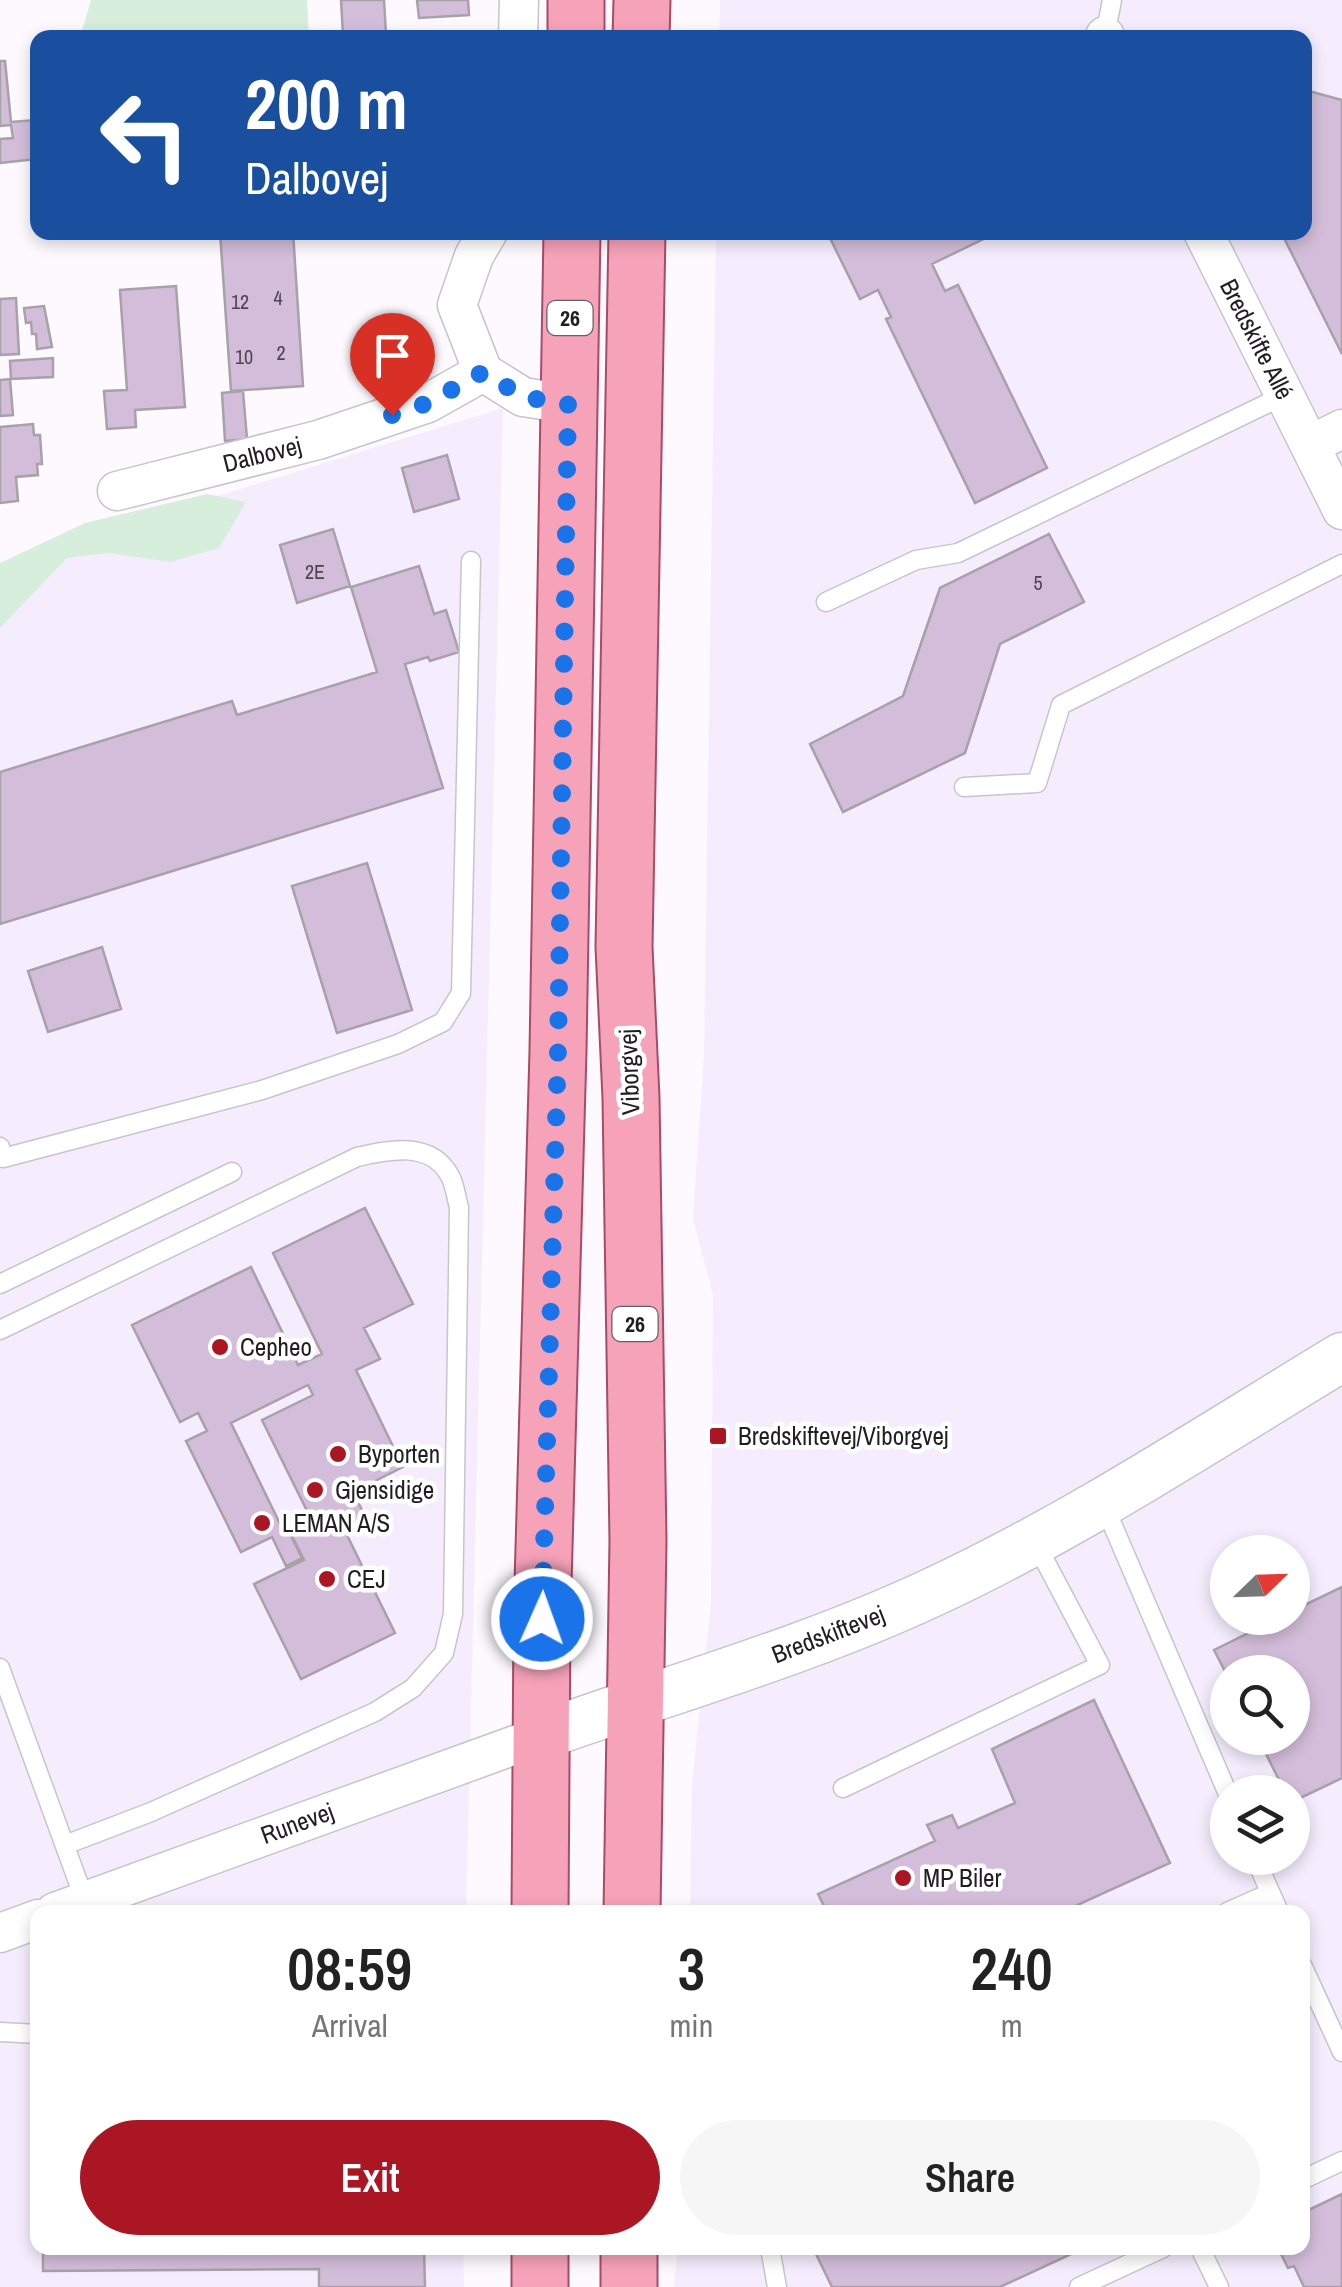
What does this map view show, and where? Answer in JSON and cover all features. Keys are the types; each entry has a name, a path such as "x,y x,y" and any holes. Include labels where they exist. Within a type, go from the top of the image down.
{"main road":[{"path":"576,0 576,30"},
{"path":"641,30 642,0"},
{"name":"26","path":"540,1905 540,1736 558,1050 572,240"},
{"name":"Viborgvej","path":"632,1905 638,1541 624,947 637,240"},
{"path":"540,2255 540,2287"},
{"path":"629,2255 629,2287"}],"street":[{"path":"518,30 519,0"},
{"path":"483,240 457,305 483,372 523,397 568,404"},
{"name":"Bredskifte Allé","path":"1208,240 1285,395 1326,437 1342,510"},
{"name":"Dalbovej","path":"117,491 318,440 428,403 483,372"},
{"name":"Bredskiftevej","path":"540,1736 841,1632 934,1592 1102,1502 1342,1357"},
{"name":"Runevej","path":"75,1905 540,1736"},
{"path":"0,1934 30,1922"}],"lane":[{"path":"1106,30 1112,0"},
{"path":"826,602 916,560 958,553 1285,395"},
{"path":"1,1155 262,1090 398,1044 443,1022 461,993 471,561"},
{"path":"964,787 1038,782 1062,705 1342,564"},
{"path":"0,1330 357,1157 399,1148 431,1156 450,1174 459,1207 453,1614 444,1652 413,1688 375,1712 151,1812 65,1845"},
{"path":"0,1284 232,1172"},
{"path":"1102,1502 1220,1775"},
{"path":"843,1788 1100,1665 1033,1539"},
{"path":"0,1668 65,1845 70,1905"},
{"path":"1262,1875 1276,1905"},
{"path":"1243,1905 1270,1893"},
{"path":"1310,1982 1342,2052"},
{"path":"0,2032 30,2034"},
{"path":"1310,2176 1342,2161"},
{"path":"771,2255 777,2287"},
{"path":"1079,2287 1148,2255"},
{"path":"1203,2255 1219,2287"}],"shaded area":[{"path":"720,0 1342,0 1342,2287 674,2287 677,2255 1310,2255 1310,1905 690,1905 692,1784 711,1603 713,1295 693,1218 704,1054 716,240 1312,240 1312,30 719,30"},
{"path":"503,408 466,1905 30,1905 30,2255 463,2255 464,2287 0,2287 0,580 104,531"}],"green space":[{"path":"91,0 307,0 309,30 82,30"},
{"path":"207,494 246,502 219,548 171,562 108,553 67,558 0,628 0,563 85,523"}],"building":[{"path":"341,0 384,0 386,30 343,30"},
{"path":"417,0 468,0 469,15 419,18"},
{"path":"0,61 5,61 11,122 30,120 30,160 0,163 0,139 13,138 11,125 0,126"},
{"path":"1312,92 1342,100 1342,354 1285,240 1312,240"},
{"path":"221,240 294,240 303,386 231,391"},
{"path":"831,240 982,240 932,264 945,291 958,285 1047,468 975,503 886,319 891,317 878,290 860,299"},
{"path":"176,286 185,407 135,410 136,427 107,429 104,391 127,390 120,290"},
{"path":"16,298 19,354 0,355 0,299"},
{"path":"44,306 52,347 37,349 36,334 32,334 31,322 26,323 24,308"},
{"path":"53,358 53,377 11,379 10,361"},
{"path":"10,379 13,415 0,416 0,380"},
{"path":"243,391 247,439 225,441 222,393"},
{"path":"33,424 34,435 40,435 42,464 37,464 38,475 16,477 18,501 0,503 0,427"},
{"path":"447,455 459,499 414,512 402,468"},
{"path":"333,529 350,586 297,603 280,545"},
{"path":"1049,534 1084,602 1000,644 965,753 843,812 810,744 903,696 940,588"},
{"path":"419,566 434,614 446,610 459,652 405,664 443,788 0,924 0,772 232,701 237,715 377,672 351,587"},
{"path":"367,863 412,1010 337,1033 292,886"},
{"path":"102,947 121,1009 48,1032 28,971"},
{"name":"Byporten","path":"365,1208 413,1304 364,1328 380,1359 356,1370 403,1467 353,1492 369,1524 347,1535 395,1633 301,1679 254,1584 304,1560 288,1528 310,1517 262,1420 313,1395 308,1385 231,1423 284,1532 288,1530 302,1558 286,1566 272,1537 241,1552 186,1441 207,1431 198,1413 180,1422 132,1325 251,1267 298,1365 322,1354 273,1253"},
{"path":"1342,1587 1342,1778 1310,1793 1310,1775 1276,1775 1266,1755 1310,1755 1310,1655 1217,1655 1214,1650 1244,1635 1310,1635 1310,1602"},
{"path":"1094,1700 1170,1863 1077,1905 824,1905 818,1894 935,1841 927,1825 952,1815 958,1828 1015,1803 992,1749"},
{"path":"1342,2194 1342,2287 1304,2287 1294,2266 1288,2268 1282,2255 1310,2255 1310,2209"},
{"path":"43,2255 424,2255 425,2287 319,2287 319,2269 43,2271"},
{"path":"816,2255 1069,2255 1000,2287 832,2287"}],"place":[{"name":"Cepheo","path":"220,1347"},
{"name":"Bredskiftevej/Viborgvej","path":"718,1436"},
{"name":"Byporten","path":"338,1454"},
{"name":"Gjensidige","path":"315,1490"},
{"name":"LEMAN A/S","path":"262,1523"},
{"name":"CEJ","path":"327,1579"},
{"name":"MP Biler","path":"903,1878"}],"route":[{"path":"392,415 428,403 483,372 523,397 568,404 558,1050 542,1619"}]}
